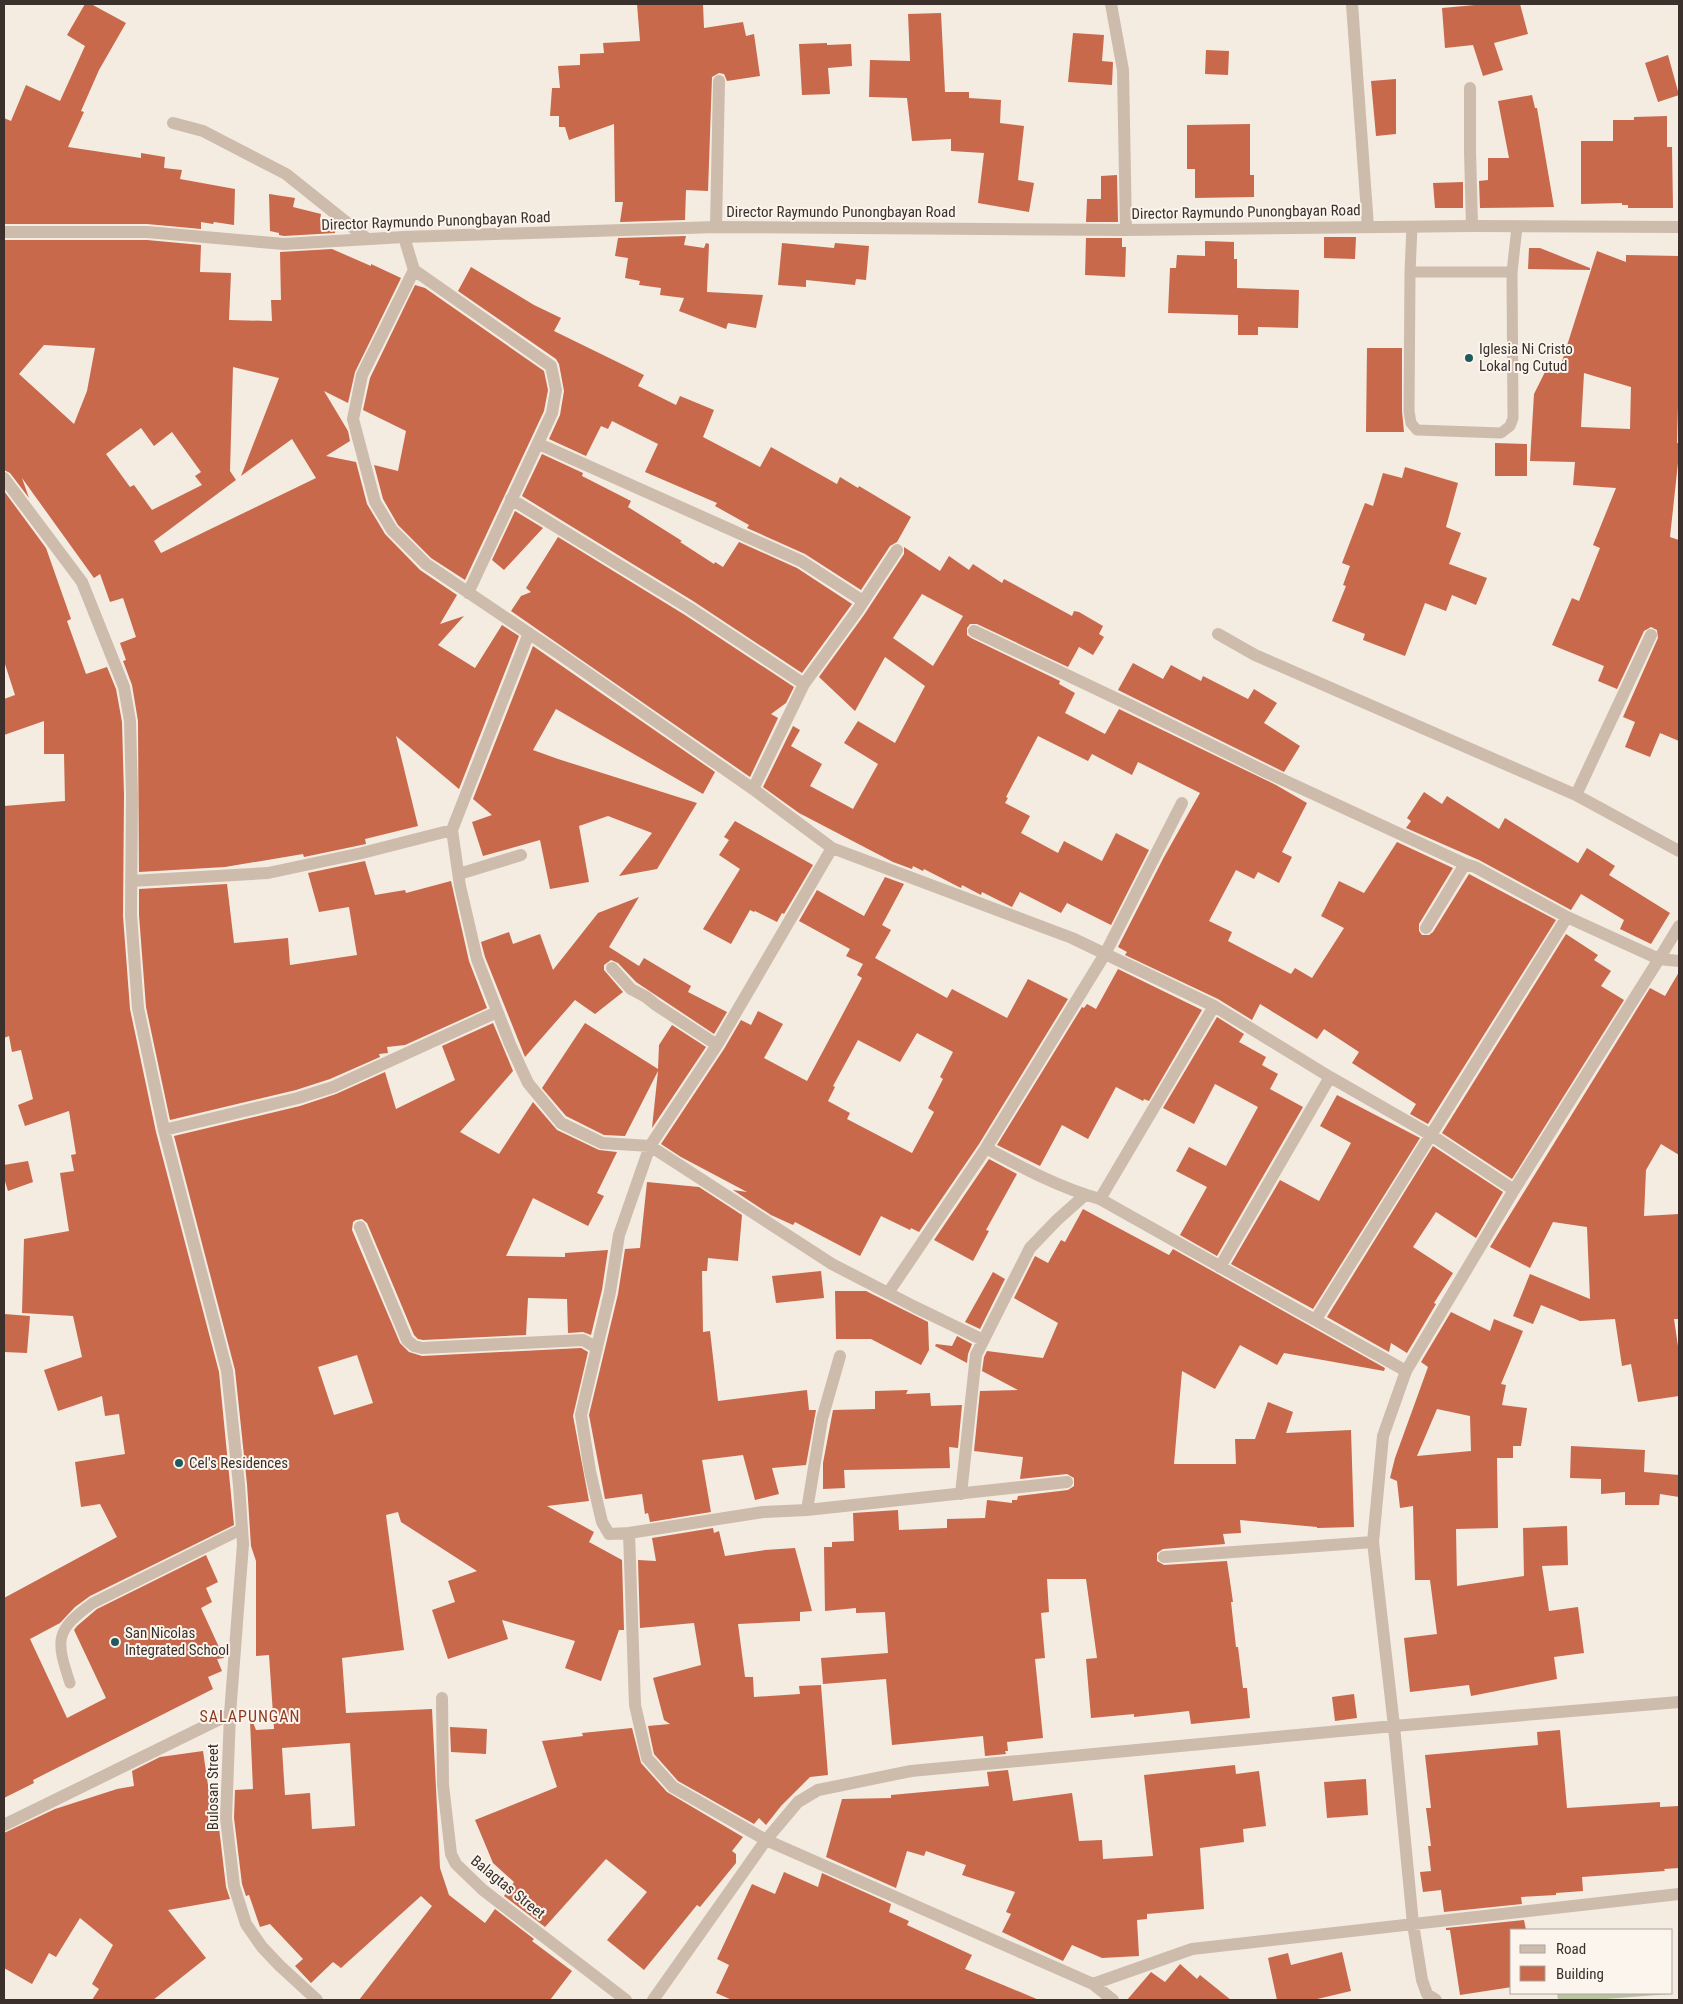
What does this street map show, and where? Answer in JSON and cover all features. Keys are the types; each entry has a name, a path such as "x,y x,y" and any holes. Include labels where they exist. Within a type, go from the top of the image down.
{"street":[{"path":"1111,4 1123,70 1126,230"},
{"path":"1352,4 1368,227"},
{"path":"716,228 719,81"},
{"path":"1470,88 1472,226"},
{"path":"174,123 203,131 286,174 366,238"},
{"name":"Director Raymundo Punongbayan Road","path":"4,232 147,232 284,244 366,238 716,228 1126,230 1472,226 1517,228 1679,227"},
{"path":"404,237 414,270 551,366 556,390 552,413 539,444 511,499 468,593"},
{"path":"414,270 362,374 353,419 375,502 392,530 426,564 753,789 832,848 1072,938 1214,1006 1330,1077 1431,1135 1514,1190"},
{"path":"539,444 801,561 864,601"},
{"name":"Bulosan Street","path":"4,478 82,582 124,687 130,721 132,795 130,881 133,962 138,1008 164,1130 227,1371 239,1485 243,1544 230,1714 226,1818 234,1886 246,1924 262,1947 317,2000"},
{"path":"511,499 689,608 804,684"},
{"path":"753,789 804,684 864,601 897,550"},
{"path":"974,631 1266,772 1475,868 1567,917 1659,959 1679,961"},
{"path":"528,634 452,830 477,959 497,1012 528,1083 562,1123 602,1143 650,1146 832,1264 983,1340"},
{"path":"1218,634 1255,655 1576,795 1679,851"},
{"path":"1576,795 1651,635"},
{"path":"888,1293 986,1148 1105,954 1182,803"},
{"path":"130,881 268,873 362,853 452,830"},
{"path":"832,848 717,1045 650,1146 619,1235 610,1292 581,1415 602,1522 609,1534 628,1533 763,1512 808,1510 1067,1482"},
{"path":"459,874 521,855"},
{"path":"1426,928 1465,864"},
{"path":"1316,1319 1567,917"},
{"path":"1436,2000 1428,1994 1422,1980 1412,1924 1394,1726 1373,1542 1383,1436 1406,1371 1514,1190 1679,926"},
{"path":"612,968 631,989 717,1045"},
{"path":"1100,1199 1214,1006"},
{"path":"164,1130 298,1098 333,1087 497,1012"},
{"path":"1220,1267 1330,1077"},
{"path":"986,1148 1033,1173 1085,1195 1100,1199 1406,1371"},
{"path":"961,1494 976,1355 1030,1248 1085,1195"},
{"path":"360,1227 407,1340 414,1346 422,1348 583,1340 597,1348"},
{"path":"808,1510 822,1419 840,1356"},
{"path":"628,1533 635,1705 647,1758 673,1787 766,1840 1093,1984 1113,2000"},
{"path":"1164,1557 1373,1542"},
{"name":"Balagtas Street","path":"442,1698 443,1785 451,1854 456,1864 483,1890 626,2000"},
{"path":"653,2000 766,1840 798,1802 818,1790 911,1771 1394,1726 1679,1702"},
{"path":"4,1825 230,1714"},
{"path":"1093,1984 1192,1949 1679,1894"}],"lane":[{"path":"1412,227 1409,411 1411,423 1417,430 1501,432 1510,426 1514,408 1512,272 1517,228"},
{"path":"1410,272 1512,272"},
{"path":"70,1683 61,1654 60,1640 64,1630 76,1616 93,1603 242,1529"}],"green space":[{"path":"1557,1994 1670,1994 1593,2000 1558,2000"}],"building":[{"path":"85,4 91,4 126,23 99,70 81,111 84,112 68,147 141,158 141,153 165,157 164,168 182,170 180,179 235,189 234,225 201,222 201,229 147,224 4,224 4,118 11,121 26,85 60,101 85,46 67,35"},
{"path":"637,4 703,4 704,28 743,22 746,36 754,34 760,76 727,81 724,74 719,73 712,77 708,191 686,190 685,220 620,222 623,202 615,202 614,124 569,140 565,127 559,127 559,116 550,116 552,88 560,88 558,66 580,65 580,54 604,53 603,43 640,41"},
{"path":"1486,4 1520,4 1528,34 1494,43 1503,70 1483,76 1473,45 1445,48 1442,8"},
{"path":"941,13 945,92 969,92 969,98 1001,100 1000,123 1024,126 1018,180 1034,183 1029,212 978,203 984,153 951,151 951,139 912,141 907,98 869,97 870,60 910,61 908,14"},
{"path":"1073,33 1104,35 1102,61 1113,62 1112,85 1068,82"},
{"path":"827,43 827,45 851,44 852,66 828,68 830,94 802,95 799,44"},
{"path":"1206,50 1229,51 1228,75 1205,74"},
{"path":"1668,55 1679,95 1658,102 1645,63"},
{"path":"1396,79 1396,134 1376,136 1371,81"},
{"path":"1532,95 1535,108 1537,108 1554,207 1480,208 1479,181 1488,180 1488,158 1509,158 1498,101"},
{"path":"1667,116 1667,147 1672,147 1673,208 1628,208 1628,205 1622,205 1622,203 1581,204 1581,141 1613,141 1613,120 1634,120 1634,117"},
{"path":"1250,124 1250,175 1254,175 1254,197 1195,198 1195,169 1187,169 1187,125"},
{"path":"1117,175 1118,222 1086,222 1087,199 1101,199 1101,176"},
{"path":"1463,182 1463,208 1435,208 1433,183"},
{"path":"269,194 295,198 293,207 321,214 320,220 336,224 335,233 284,236 270,231"},
{"path":"686,236 684,245 704,248 706,243 709,244 707,292 763,295 756,328 728,323 726,329 679,311 684,298 660,295 661,288 639,285 640,281 625,278 628,258 615,256 618,238"},
{"path":"1324,237 1356,237 1355,259 1324,258"},
{"path":"1086,238 1122,238 1122,247 1126,247 1125,277 1085,275"},
{"path":"4,240 147,240 201,245 200,272 231,273 229,320 272,321 271,300 281,300 280,252 332,249 401,278 355,372 348,403 324,391 348,431 350,441 326,456 356,462 367,504 385,534 420,570 457,595 440,624 464,616 438,645 475,668 502,625 519,636 459,789 396,736 418,826 365,839 366,844 304,857 303,854 225,867 139,872 138,721 132,685 123,661 126,660 120,643 136,637 123,598 110,602 100,574 94,578 22,478 29,498 10,473 4,470","holes":["44,345 95,348 87,391 74,424 19,374","233,367 279,378 241,476 292,439 316,478 161,553 154,541 236,480 230,471","141,428 154,446 172,432 201,472 195,476 202,485 152,510 134,485 130,487 106,454"]},
{"path":"1205,241 1234,242 1234,259 1237,259 1237,288 1299,290 1298,328 1258,327 1258,335 1238,335 1238,315 1168,313 1170,268 1176,268 1177,255 1205,256"},
{"path":"782,243 834,248 835,243 869,246 866,280 856,279 855,285 806,280 806,287 778,285"},
{"path":"1529,248 1540,248 1590,268 1590,270 1528,269"},
{"path":"1597,251 1626,262 1626,255 1679,256 1677,443 1679,443 1679,463 1670,537 1679,540 1679,741 1660,733 1650,757 1625,747 1635,722 1623,717 1658,638 1657,630 1651,627 1644,631 1617,689 1598,681 1604,666 1552,645 1572,598 1579,601 1600,548 1593,545 1616,488 1573,485 1575,462 1530,461 1534,394 1547,368 1558,374","holes":["1584,373 1631,387 1630,429 1581,427"]},
{"path":"471,267 534,305 561,318 554,331 644,375 638,386 676,405 680,396 714,410 703,437 760,467 771,447 837,484 840,477 858,488 859,486 911,517 897,542 890,546 861,590 805,554 747,528 749,525 715,506 717,503 645,472 658,444 612,421 608,429 601,426 586,456 549,439 560,415 564,391 559,364 556,359 458,291"},
{"path":"415,285 425,288 544,371 548,390 544,411 465,580 431,558 398,525 383,499 374,465 398,471 406,431 363,410 370,378"},
{"path":"1367,348 1402,348 1404,432 1366,432"},
{"path":"1495,443 1527,444 1527,476 1495,476"},
{"path":"542,454 583,473 582,476 631,501 628,507 714,564 715,562 723,567 739,542 797,568 852,604 802,673 693,601 522,496"},
{"path":"1405,467 1458,483 1446,527 1461,533 1449,564 1487,578 1476,605 1452,595 1446,611 1425,603 1405,656 1363,640 1365,634 1332,621 1346,586 1343,585 1350,566 1342,563 1365,503 1373,506 1383,473 1402,478"},
{"path":"4,491 46,548 71,619 67,621 86,674 107,667 116,689 122,722 124,795 123,916 130,1009 156,1132 219,1372 234,1525 90,1596 75,1607 60,1623 30,1639 67,1718 106,1698 74,1630 77,1626 97,1609 206,1555 218,1582 206,1588 212,1602 201,1608 224,1658 217,1659 222,1671 208,1677 213,1689 33,1780 34,1783 4,1798 4,1598 117,1537 100,1504 81,1507 75,1462 125,1454 119,1414 105,1416 102,1396 58,1411 44,1370 82,1357 73,1316 22,1313 24,1239 69,1231 60,1173 74,1171 71,1155 76,1154 69,1111 25,1126 18,1105 33,1099 21,1050 12,1052 9,1036 4,1038 4,806 65,801 64,754 44,754 44,721 4,735 4,699 15,695 4,661"},
{"path":"515,511 543,528 504,570 492,560"},
{"path":"558,537 685,615 794,687 786,703 771,714 778,718 750,777 511,611 521,596 531,592 526,588"},
{"path":"904,547 940,571 949,556 969,570 973,564 1002,583 1004,579 1072,616 1074,611 1079,612 1103,626 1099,634 1104,637 1093,655 1079,647 1068,667 977,624 970,624 967,628 967,635 971,638 1060,681 1059,684 1075,693 1065,713 1105,734 1119,709 1276,785 1307,803 1282,852 1292,857 1279,883 1258,872 1254,879 1236,870 1209,921 1232,932 1228,941 1291,974 1295,968 1312,978 1344,928 1321,916 1339,881 1364,893 1397,842 1453,868 1419,924 1419,931 1422,935 1429,935 1433,932 1469,874 1556,920 1428,1124 1410,1114 1416,1104 1352,1063 1359,1052 1324,1029 1317,1039 1260,1004 1252,1020 1218,999 1125,955 1127,952 1118,947 1164,857 1200,793 1138,762 1132,775 1092,754 1088,761 1038,736 1006,797 1008,798 1005,803 1030,816 1021,833 1058,853 1064,841 1102,861 1116,833 1149,850 1111,925 1067,903 1061,913 1020,892 1012,907 982,892 981,895 962,885 961,888 924,869 923,871 913,866 912,869 893,862 799,813 763,787 793,726 800,730 791,746 822,764 810,786 853,809 878,764 844,743 858,721 895,743 925,686 885,657 855,711 819,677 864,615 904,554","holes":["922,594 963,616 933,666 893,638"]},
{"path":"533,646 715,772 703,794 556,709 533,750 697,803 657,869 619,876 652,833 608,816 579,826 589,882 550,889 540,840 483,856 472,822 492,815 473,799"},
{"path":"1133,663 1163,679 1171,665 1201,681 1203,676 1248,699 1254,689 1277,703 1264,723 1300,746 1284,772 1118,690"},
{"path":"1424,792 1442,804 1447,796 1499,829 1505,818 1578,863 1587,848 1615,866 1609,875 1670,913 1651,944 1620,929 1624,920 1581,894 1571,910 1479,860 1406,828 1411,821 1407,818"},
{"path":"735,821 813,865 784,914 782,913 777,922 750,910 731,944 703,929 740,869 719,855 729,840 724,837"},
{"path":"365,861 375,895 405,890 406,893 451,881 469,961 487,1008 405,1045 387,1047 388,1053 379,1054 380,1057 330,1079 296,1090 170,1120 146,1007 139,915 139,889 227,884 234,943 288,938 290,965 357,955 349,907 319,912 308,873"},
{"path":"885,877 904,884 882,925 891,930 875,958 947,998 952,989 1007,1018 1028,979 1068,999 979,1144 919,1232 911,1228 910,1230 881,1216 860,1256 795,1222 793,1225 771,1215 733,1190 747,1192 681,1157 661,1144 741,1020 751,1025 758,1011 783,1024 764,1058 807,1081 862,978 857,975 863,964 846,956 850,949 799,921 817,890 864,916","holes":["917,1033 953,1052 940,1077 943,1079 928,1108 934,1112 912,1153 847,1119 850,1113 828,1101 835,1087 833,1086 858,1040 900,1062"]},
{"path":"639,897 609,947 639,966 644,958 691,986 688,992 727,1012 714,1034 636,982 618,963 611,960 604,965 604,970 623,992 595,1014 575,1000 525,1057 485,957 481,942 509,932 513,944 540,934 553,970 598,913"},
{"path":"1566,934 1598,955 1594,960 1611,971 1601,986 1624,1000 1512,1179 1442,1133"},
{"path":"1118,969 1202,1010 1149,1101 1144,1099 1143,1101 1116,1087 1088,1139 1062,1125 1040,1166 997,1145 1082,1007 1084,1008 1087,1004 1096,1009"},
{"path":"1679,972 1679,1155 1661,1144 1646,1170 1644,1216 1679,1214 1679,1319 1674,1319 1679,1353 1679,1396 1638,1402 1631,1364 1622,1366 1615,1319 1580,1321 1541,1305 1533,1324 1513,1316 1530,1274 1590,1299 1587,1227 1553,1222 1530,1268 1490,1247 1650,988 1665,996"},
{"path":"1217,1017 1244,1034 1239,1042 1266,1057 1262,1065 1278,1074 1270,1089 1303,1107 1217,1256 1180,1235 1207,1187 1176,1171 1189,1147 1226,1166 1258,1107 1215,1084 1194,1124 1163,1108"},
{"path":"493,1023 513,1071 460,1132 499,1154 533,1102 557,1130 599,1150 617,1152 597,1193 604,1196 588,1226 533,1198 506,1256 565,1257 565,1253 608,1250 602,1290 591,1335 583,1332 568,1333 567,1299 528,1298 526,1335 418,1339 414,1335 367,1223 362,1219 356,1220 353,1222 352,1230 400,1343 409,1352 422,1356 581,1348 588,1352 573,1416 589,1501 547,1506 594,1532 589,1542 622,1560 624,1630 619,1630 601,1681 565,1668 575,1641 502,1620 508,1639 448,1659 432,1610 455,1602 448,1581 477,1571 401,1522 398,1512 386,1515 404,1650 342,1658 346,1713 432,1709 440,1868 449,1895 485,1923 495,1909 534,1939 532,1941 572,1971 550,2000 359,2000 432,1906 421,1896 341,1968 333,1962 311,1983 295,1966 303,1959 270,1924 260,1927 249,1895 246,1896 242,1884 234,1818 235,1790 253,1789 250,1721 252,1720 256,1730 274,1729 269,1655 256,1656 256,1561 251,1546 247,1484 235,1370 174,1136 300,1106 336,1094 385,1072 396,1109 455,1080 442,1046","holes":["357,1355 373,1403 334,1415 318,1367","350,1743 355,1826 312,1829 310,1793 285,1795 282,1748"]},
{"path":"585,1023 658,1069 659,1045 672,1025 706,1047 652,1128 658,1071 625,1136 604,1135 566,1116 542,1088"},
{"path":"1337,1095 1420,1138 1313,1309 1231,1264 1280,1180 1319,1201 1351,1143 1320,1126"},
{"path":"1433,1146 1503,1192 1476,1238 1436,1212 1413,1247 1453,1273 1434,1303 1436,1304 1407,1353 1391,1343 1389,1352 1327,1317"},
{"path":"989,1159 1017,1174 986,1230 989,1231 973,1261 934,1240"},
{"path":"28,1161 33,1182 8,1191 4,1178 4,1165"},
{"path":"647,1182 699,1187 742,1215 738,1261 708,1258 707,1271 702,1271 703,1332 710,1331 718,1401 807,1390 809,1410 816,1410 806,1465 772,1468 779,1494 755,1500 743,1455 702,1460 711,1512 650,1522 648,1513 645,1514 642,1494 605,1499 589,1415 618,1294 625,1249 640,1248"},
{"path":"1083,1209 1169,1255 1173,1249 1385,1368 1384,1371 1284,1353 1277,1365 1240,1345 1215,1389 1182,1371 1174,1464 1236,1464 1235,1439 1255,1439 1268,1402 1293,1412 1286,1433 1351,1430 1354,1527 1317,1528 1240,1520 1241,1533 1223,1534 1225,1544 1163,1549 1157,1553 1157,1561 1164,1565 1227,1561 1233,1602 1231,1602 1236,1647 1238,1647 1243,1688 1247,1688 1250,1718 1191,1724 1189,1711 1134,1717 1134,1714 1091,1718 1086,1659 1097,1658 1086,1579 1047,1579 1049,1612 1041,1613 1045,1658 1035,1659 1043,1738 1007,1742 1008,1751 1005,1751 1006,1754 985,1756 983,1736 892,1745 886,1679 823,1684 821,1658 888,1653 885,1612 856,1613 856,1608 825,1611 824,1547 832,1547 832,1542 854,1541 853,1513 898,1510 899,1530 947,1528 947,1519 985,1518 987,1500 1012,1503 1012,1500 1017,1500 1018,1496 1068,1490 1074,1486 1074,1478 1067,1474 1020,1479 1023,1457 974,1451 980,1391 1018,1390 982,1371 984,1357 987,1351 1043,1358 1058,1323 1014,1298 1035,1256 1048,1263 1061,1240 1065,1242"},
{"path":"821,1271 824,1298 776,1303 772,1276"},
{"path":"993,1272 1005,1279 980,1329 965,1322"},
{"path":"835,1291 866,1291 928,1322 929,1350 921,1365 871,1339 836,1339"},
{"path":"1451,1312 1490,1331 1494,1319 1523,1331 1501,1384 1506,1385 1502,1405 1527,1408 1521,1446 1513,1446 1513,1458 1497,1458 1498,1528 1456,1529 1457,1586 1524,1576 1523,1528 1567,1526 1568,1565 1542,1566 1549,1611 1578,1607 1584,1653 1554,1657 1557,1679 1471,1696 1469,1685 1410,1692 1404,1638 1437,1634 1430,1580 1415,1580 1413,1506 1400,1508 1397,1481 1390,1478 1395,1458 1428,1367 1421,1362","holes":["1437,1409 1470,1416 1471,1451 1417,1456"]},
{"path":"4,1314 30,1316 27,1353 4,1352"},
{"path":"957,1336 972,1344 967,1363 935,1346 936,1344 952,1346"},
{"path":"908,1390 906,1394 930,1393 931,1406 962,1405 958,1448 949,1447 950,1468 844,1470 845,1488 823,1489 823,1463 833,1410 875,1409 875,1391"},
{"path":"1571,1446 1645,1450 1644,1472 1679,1475 1679,1497 1660,1494 1659,1505 1625,1505 1625,1492 1601,1494 1601,1479 1570,1478"},
{"path":"713,1528 714,1533 719,1531 725,1556 795,1548 812,1611 800,1612 800,1621 738,1624 745,1677 753,1677 754,1697 800,1694 799,1686 821,1685 828,1775 810,1777 781,1806 766,1825 759,1818 754,1824 678,1781 654,1754 648,1726 670,1724 664,1720 653,1678 701,1665 694,1623 640,1628 638,1560 656,1561 652,1538"},
{"path":"1354,1694 1357,1718 1335,1721 1332,1697"},
{"path":"450,1727 487,1729 486,1754 451,1752"},
{"path":"632,1728 641,1763 667,1792 743,1837 732,1851 736,1854 736,1863 700,1907 697,1905 644,1970 607,1940 647,1892 606,1859 545,1927 504,1896 514,1882 493,1863 475,1820 557,1787 542,1741 583,1736 582,1733"},
{"path":"1560,1730 1567,1808 1660,1802 1660,1807 1679,1806 1679,1868 1664,1869 1665,1871 1582,1877 1583,1891 1521,1897 1522,1904 1444,1912 1441,1890 1423,1892 1420,1872 1431,1871 1428,1846 1431,1846 1426,1808 1431,1808 1425,1755 1538,1745 1537,1732"},
{"path":"203,1751 209,1792 219,1791 218,1819 226,1887 230,1899 168,1910 206,1958 153,2000 92,2000 99,1989 92,1984 113,1945 80,1918 56,1957 49,1953 32,1984 4,1968 4,1833 55,1809 117,1789 134,1786 132,1771 160,1757"},
{"path":"1235,1765 1236,1774 1259,1771 1266,1826 1243,1829 1244,1842 1200,1848 1204,1909 1147,1914 1147,1919 1137,1920 1139,1956 1102,1958 1072,1945 1063,1961 1002,1932 1011,1914 1006,1912 1015,1892 962,1875 966,1865 926,1851 924,1856 907,1851 896,1888 826,1857 842,1799 891,1798 891,1795 989,1786 987,1772 1008,1770 1013,1801 1072,1793 1079,1841 1102,1840 1103,1859 1153,1856 1144,1775"},
{"path":"1366,1779 1368,1815 1327,1818 1324,1782"},
{"path":"784,1872 818,1887 822,1873 891,1904 889,1912 909,1921 907,1925 972,1955 965,1969 1039,2000 732,2000 716,1993 729,1965 717,1959 752,1884 775,1894"},
{"path":"1524,1920 1526,1929 1510,1929 1510,1987 1460,1995 1450,1930 1446,1930 1446,1928"},
{"path":"1342,1952 1351,1991 1313,2000 1277,2000 1268,1958 1288,1953 1291,1965"},
{"path":"1180,1964 1197,1979 1200,1975 1231,2000 1127,2000 1151,1972 1165,1982"}],"place":[{"name":"Iglesia Ni Cristo Lokal ng Cutud","path":"1469,358"},
{"name":"Cel's Residences","path":"179,1463"},
{"name":"San Nicolas Integrated School","path":"115,1642"}],"district":[{"name":"SALAPUNGAN","path":"250,1716"}]}
